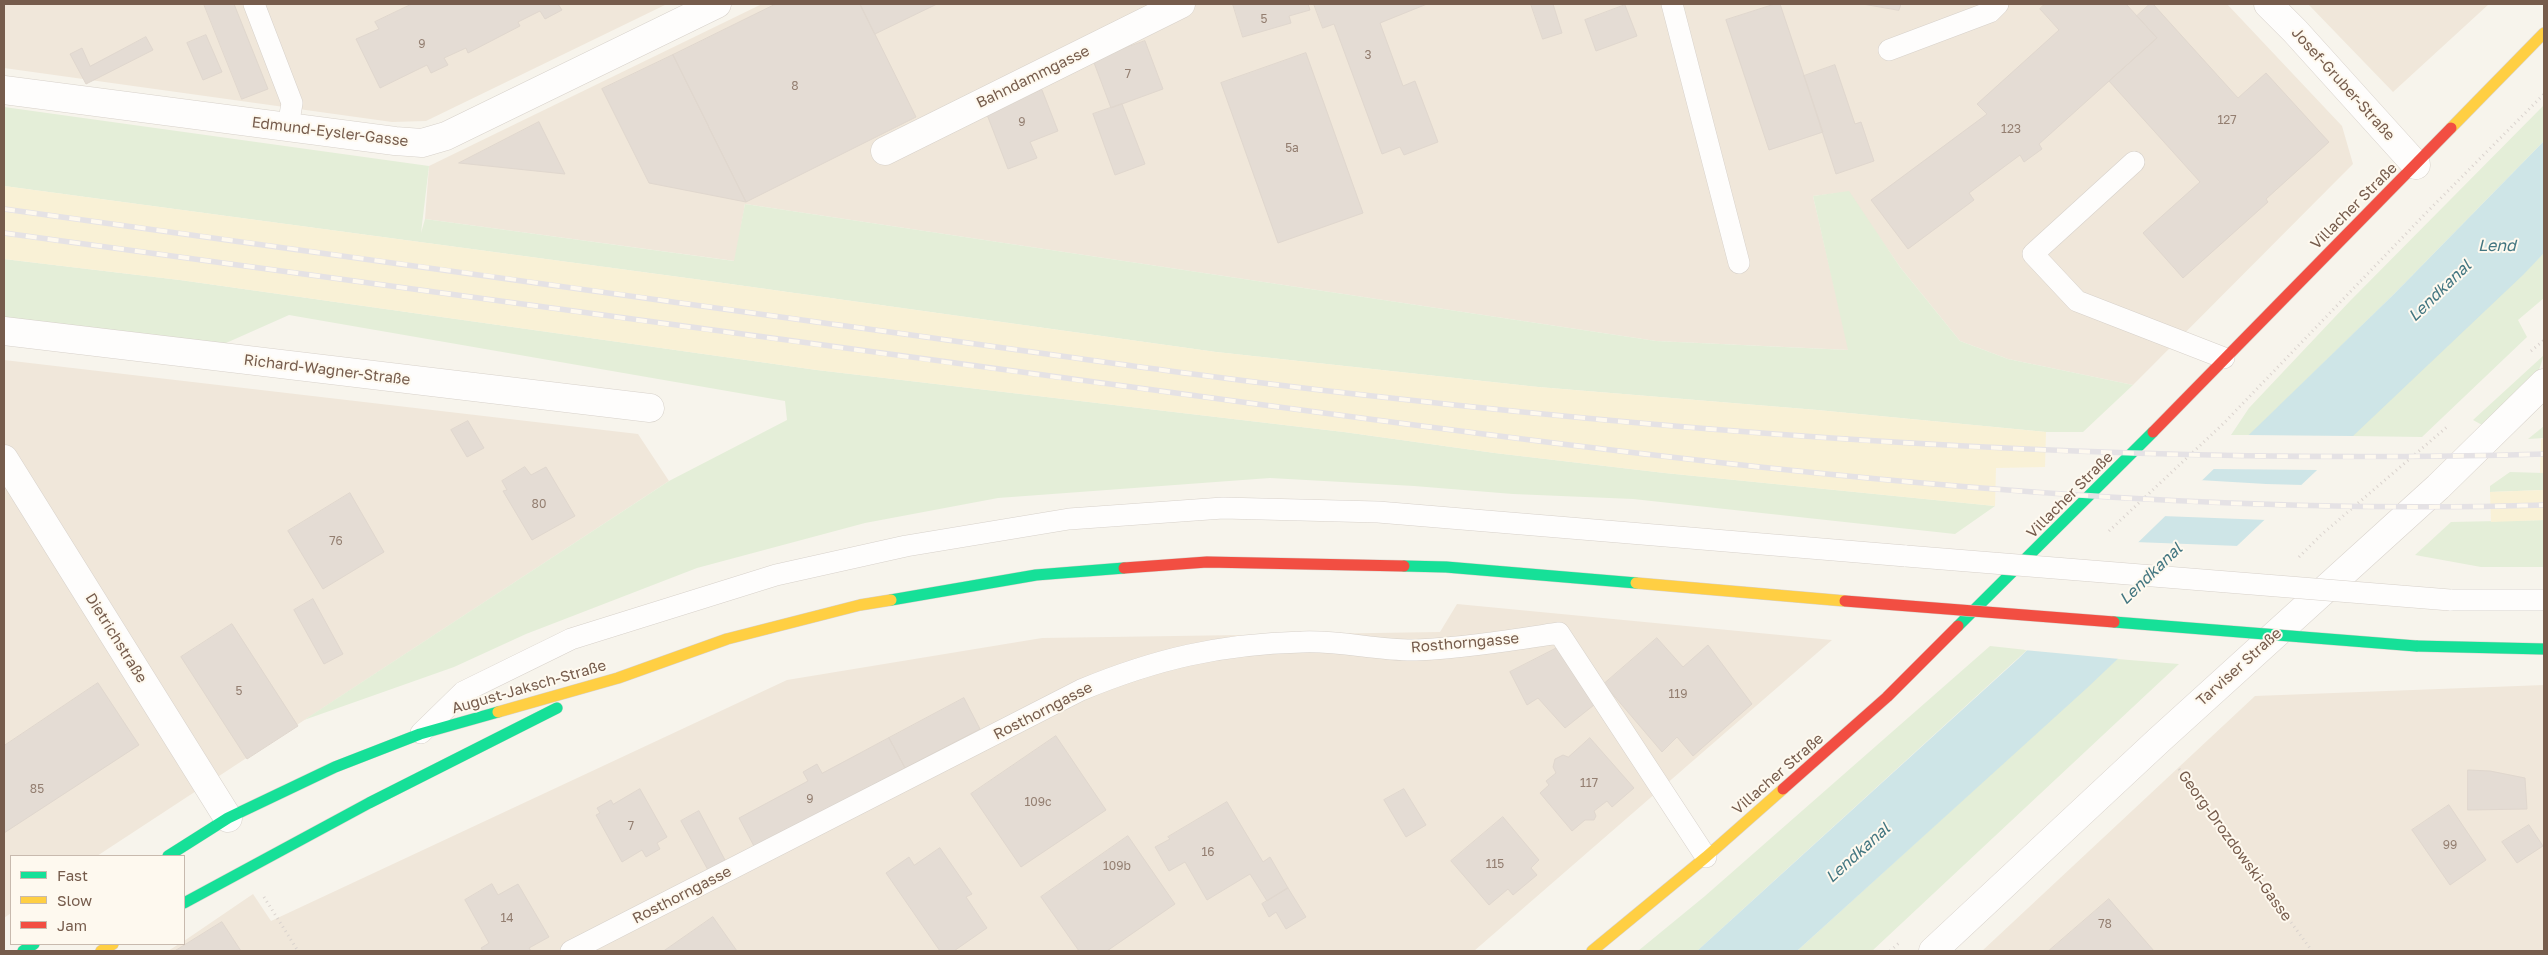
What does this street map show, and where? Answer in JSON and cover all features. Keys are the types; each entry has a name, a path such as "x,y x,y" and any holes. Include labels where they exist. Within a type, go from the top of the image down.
{"main road":[{"name":"Villacher Straße","path":"1592,951 1706,857 1887,697 1994,592 2416,166 2544,33"},
{"path":"618,678 727,639 860,605 1036,575 1207,562 1446,567 2416,646 2544,649"},
{"name":"August-Jaksch-Straße","path":"170,855 228,818 335,767 420,734 618,678"},
{"name":"August-Jaksch-Straße","path":"185,902 245,868 442,765 618,678"}],"street":[{"name":"Bahndammgasse","path":"885,151 1181,4"},
{"name":"Josef-Gruber-Straße","path":"2268,4 2296,31 2416,166"},
{"name":"Edmund-Eysler-Gasse","path":"4,90 422,143 446,136 702,7"},
{"name":"Richard-Wagner-Straße","path":"4,332 650,408"},
{"name":"Tarviser Straße","path":"1933,951 2158,741 2438,487 2544,384"},
{"name":"Dietrichstraße","path":"4,459 228,818"}],"lane":[{"path":"254,4 292,103 288,127"},
{"path":"1672,4 1739,263"},
{"path":"1889,50 1990,12 1998,4"},
{"path":"2134,162 2033,254 2077,301 2224,358"},
{"path":"420,734 463,692 571,639 776,575 906,546 1069,519 1223,508 1378,512 2450,600 2544,600"},
{"name":"Rosthorngasse","path":"571,951 1081,690 1129,670 1169,658 1216,649 1284,643 1303,642 1414,650 1559,633 1706,857"}],"path":[{"path":"2109,531 2224,423 2427,212 2544,94"},
{"name":"Georg-Drozdowski-Gasse","path":"2158,741 2312,951"},
{"path":"245,868 298,951"}],"shaded area":[{"path":"4,4 667,4 426,121 392,122 4,68"},
{"path":"762,4 2227,4 2342,126 2353,164 2133,385 2008,359 1960,341 1900,267 1848,192 1813,196 1849,350 1656,341 745,204 735,261 425,219 429,166"},
{"path":"2308,4 2489,4 2393,92"},
{"path":"4,360 638,434 669,481 99,855 10,855 10,914 4,918"},
{"path":"1457,604 1832,640 1474,951 168,951 177,945 185,945 185,940 253,894 271,921 787,680 1042,638 1440,632"},
{"path":"2544,685 2544,951 1982,951 2255,696"}],"green space":[{"path":"2544,105 2544,141 2394,294 2250,435 2231,435 2249,408 2350,301"},
{"path":"4,107 429,166 421,233 425,219 734,261 745,204 1656,341 1848,350 1813,196 1849,191 1900,267 1960,341 2008,359 2133,385 2083,432 2046,432 1817,410 1538,387 1216,352 709,281 4,186"},
{"path":"2544,253 2544,298 2518,320 2527,337 2422,437 2351,436"},
{"path":"4,259 180,280 817,370 1344,432 1495,453 1665,473 1995,506 1955,534 1633,499 1513,494 1270,478 998,498 865,523 697,568 526,634 454,667 304,720 669,481 787,420 785,401 289,315 199,355 4,331"},
{"path":"2544,355 2538,373 2484,426 2473,420"},
{"path":"2544,426 2544,438 2528,439"},
{"path":"2510,472 2544,473 2544,490 2490,492 2490,486"},
{"path":"2544,520 2544,567 2481,567 2415,555 2451,522"},
{"path":"1990,646 2027,650 1697,951 1638,951 1705,896"},
{"path":"2117,659 2179,664 1872,951 1797,951"}],"sand":[{"path":"4,186 709,281 1216,352 1538,387 1817,410 2046,432 2045,467 1996,468 1995,506 1665,473 1495,453 1344,432 817,370 180,280 4,259"},
{"path":"2544,438 2544,473 2540,473 2541,439"},
{"path":"2544,490 2544,520 2491,522 2490,492"}],"water":[{"name":"Lend","path":"2544,141 2544,253 2524,274 2087,688 1797,951 1697,951 2018,659 2394,294"}],"pier":[{"path":"2246,435 2355,436 2319,470 2211,469"},
{"path":"2199,480 2303,485 2267,520 2162,516"},
{"path":"2135,542 2239,546 2120,659 2024,650"}],"building":[{"path":"204,4 234,4 268,89 242,99"},
{"path":"412,4 558,4 562,10 545,19 540,11 518,22 520,26 468,53 466,48 444,58 448,65 431,73 427,65 380,88 356,39 379,29 375,22"},
{"path":"776,4 860,4 916,117 746,202 673,55"},
{"path":"860,4 937,4 875,34"},
{"path":"1233,4 1308,4 1310,10 1289,16 1291,23 1243,37"},
{"path":"1314,4 1427,4 1380,23 1403,86 1415,81 1438,142 1404,155 1400,147 1382,154 1334,24 1323,28"},
{"path":"1531,4 1553,4 1562,33 1543,39"},
{"path":"1780,4 1823,132 1769,150 1726,20"},
{"path":"1863,4 1901,4 1899,10"},
{"path":"2045,4 2126,4 2157,38 2039,144 2042,149 2024,162 2020,155 1969,193 1974,200 1908,249 1871,200 1987,114 1977,104 2059,30 2040,9"},
{"path":"2150,4 2153,4 2238,98 2266,73 2329,142 2266,199 2268,202 2183,278 2143,233 2200,182 2109,81 2157,38 2137,16"},
{"path":"1625,5 1637,36 1596,51 1585,20"},
{"path":"206,35 222,72 203,80 187,43"},
{"path":"146,37 153,50 86,84 70,54 82,48 90,66"},
{"path":"1145,41 1163,89 1111,108 1093,60"},
{"path":"1306,53 1363,213 1278,243 1221,83"},
{"path":"673,55 746,202 649,183 602,89"},
{"path":"1835,65 1855,124 1861,122 1874,161 1836,174 1804,76"},
{"path":"1042,90 1058,131 1030,142 1037,158 1008,169 986,112"},
{"path":"1122,104 1145,164 1115,175 1093,114"},
{"path":"539,122 565,174 459,163"},
{"path":"468,421 484,448 467,457 451,430"},
{"path":"525,467 531,475 546,467 575,516 532,540 503,491 507,490 502,481"},
{"path":"350,493 384,552 323,589 288,531"},
{"path":"313,599 343,654 324,664 294,610"},
{"path":"232,624 298,726 247,759 181,657"},
{"path":"1657,638 1683,667 1708,645 1752,704 1693,756 1677,737 1662,752 1604,684"},
{"path":"1557,648 1594,705 1565,728 1538,698 1527,705 1510,672"},
{"path":"98,683 139,745 4,833 4,746"},
{"path":"964,698 980,729 905,768 889,738"},
{"path":"1056,736 1106,810 1021,867 971,794"},
{"path":"889,738 905,768 755,848 739,818 808,781 803,772 817,764 822,773"},
{"path":"1590,738 1634,788 1612,807 1607,801 1594,811 1596,816 1594,820 1585,820 1572,831 1540,793 1549,785 1546,781 1556,773 1553,767 1555,759 1563,755 1568,757"},
{"path":"2468,770 2490,771 2525,778 2527,809 2468,810"},
{"path":"640,789 667,837 657,843 660,849 646,857 642,850 622,862 596,815 600,813 597,808 611,800 613,804"},
{"path":"1404,789 1426,825 1406,837 1384,800"},
{"path":"1227,802 1263,862 1270,857 1288,888 1267,901 1250,874 1207,900 1185,862 1169,871 1155,847 1170,839 1168,837"},
{"path":"2449,805 2486,860 2450,885 2412,830"},
{"path":"699,811 725,860 708,870 681,821"},
{"path":"1503,817 1539,860 1531,868 1537,875 1513,895 1508,889 1489,905 1451,861"},
{"path":"2529,825 2543,846 2517,863 2502,842"},
{"path":"1128,836 1175,904 1107,951 1079,951 1041,897"},
{"path":"940,848 972,894 966,897 987,928 954,951 940,951 886,873 909,857 914,865"},
{"path":"492,884 498,895 518,884 549,937 529,948 531,951 483,951 481,948 489,943 465,900"},
{"path":"1288,888 1306,917 1286,929 1276,912 1269,917 1262,904"},
{"path":"2109,899 2154,951 2050,950"},
{"path":"713,917 737,951 664,951"},
{"path":"222,922 241,951 175,951"}],"railway":[{"path":"4,209 1181,372 1321,390 1534,413 1822,438 2111,452 2255,456 2400,457 2544,454"},
{"path":"4,233 949,363 1423,426 1742,465 1902,481 2063,494 2223,503 2384,507 2544,505"}],"traffic: fast":[{"path":"1958,626 2153,432"},
{"path":"1404,566 1446,567 1636,583"},
{"path":"891,600 1036,575 1124,568"},
{"path":"2114,622 2416,646"},
{"path":"2416,646 2544,649"},
{"path":"185,902 369,803 557,708"},
{"path":"170,855 228,818 335,767 420,734 498,712"},
{"path":"23,951 32,945"}],"traffic: slow":[{"path":"2451,128 2544,33"},
{"path":"1636,583 1845,601"},
{"path":"498,712 618,678 727,639 860,605 891,600"},
{"path":"1592,951 1706,857 1783,789"},
{"path":"101,951 111,945"}],"traffic: jam":[{"path":"2153,432 2451,128"},
{"path":"1124,568 1207,562 1404,566"},
{"path":"1845,601 2114,622"},
{"path":"1783,789 1887,697 1958,626"}],"water label":[{"name":"Lendkanal","path":"2440,291"},
{"name":"Lendkanal","path":"2151,574"},
{"name":"Lendkanal","path":"1858,853"}]}
